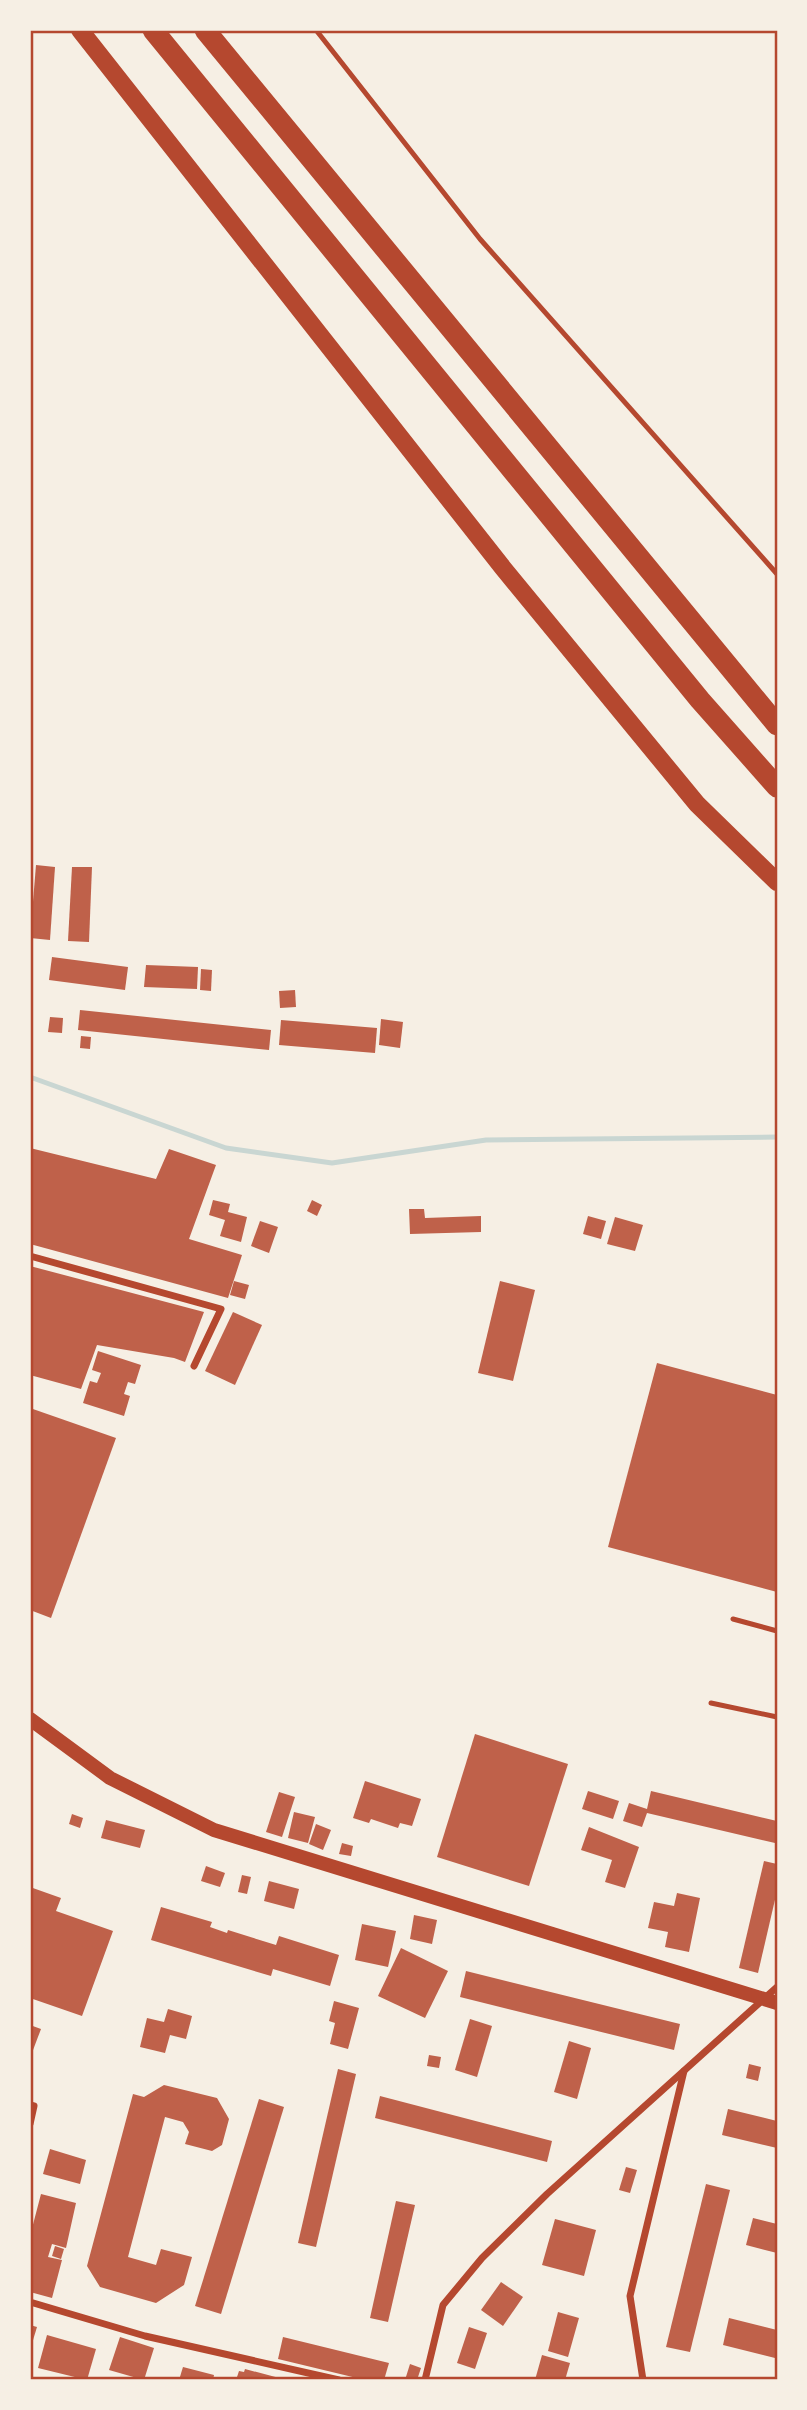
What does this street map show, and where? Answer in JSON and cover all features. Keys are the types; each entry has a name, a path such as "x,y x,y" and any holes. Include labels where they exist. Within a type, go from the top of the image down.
{"highway":[{"path":"153,30 691,689 777,787"},
{"path":"205,30 777,725"}],"main road":[{"path":"80,30 503,568 697,804 777,882"},
{"path":"30,1719 110,1778 214,1830 771,2001"}],"street":[{"path":"30,1256 221,1309 194,1366"},
{"path":"425,2380 443,2305 482,2258 547,2194 685,2070 771,2001 777,1987"},
{"path":"643,2380 630,2295 685,2070"},
{"path":"30,2105 34,2106 30,2124"},
{"path":"30,2302 145,2336 339,2380"}],"lane":[{"path":"316,30 480,239 777,574"},
{"path":"733,1619 777,1631"},
{"path":"711,1703 777,1717"}],"building":[{"path":"36,865 55,867 50,940 30,938"},
{"path":"72,867 92,867 89,942 68,941"},
{"path":"52,957 128,967 125,990 49,980"},
{"path":"146,965 198,967 197,989 144,987"},
{"path":"201,969 212,970 211,991 200,990"},
{"path":"295,990 296,1007 280,1008 279,991"},
{"path":"80,1010 271,1030 269,1050 78,1030"},
{"path":"50,1017 63,1018 62,1033 48,1032"},
{"path":"381,1019 403,1022 400,1048 379,1045"},
{"path":"281,1020 377,1028 375,1053 279,1045"},
{"path":"81,1036 91,1037 90,1049 80,1048"},
{"path":"30,1148 156,1179 169,1149 216,1165 189,1239 242,1255 228,1298 30,1244"},
{"path":"213,1200 230,1204 228,1212 247,1217 241,1242 220,1236 225,1220 209,1215"},
{"path":"312,1200 322,1205 317,1216 307,1211"},
{"path":"409,1209 424,1209 425,1218 481,1216 481,1232 410,1234"},
{"path":"588,1216 606,1221 601,1239 583,1234"},
{"path":"615,1217 643,1225 635,1251 607,1244"},
{"path":"260,1221 278,1227 269,1253 251,1246"},
{"path":"30,1266 204,1312 185,1362 97,1345 81,1389 30,1375"},
{"path":"234,1281 249,1285 245,1299 230,1295"},
{"path":"500,1281 535,1290 513,1381 478,1373"},
{"path":"233,1312 262,1325 235,1385 205,1371"},
{"path":"98,1351 141,1365 135,1384 128,1382 124,1394 130,1396 124,1416 83,1403 90,1381 97,1383 101,1373 92,1370"},
{"path":"657,1363 777,1395 777,1592 608,1547"},
{"path":"30,1408 116,1438 51,1618 30,1610"},
{"path":"475,1734 568,1764 529,1886 437,1857"},
{"path":"365,1781 421,1799 412,1826 400,1823 398,1828 371,1819 369,1823 353,1818"},
{"path":"588,1791 619,1801 613,1819 582,1809"},
{"path":"651,1791 777,1821 775,1843 647,1813 642,1827 623,1821 629,1803 647,1809"},
{"path":"279,1792 295,1797 282,1837 266,1832"},
{"path":"294,1812 315,1817 308,1843 288,1838"},
{"path":"72,1814 83,1818 80,1828 69,1824"},
{"path":"106,1820 145,1830 140,1848 101,1838"},
{"path":"316,1824 331,1830 323,1850 309,1844"},
{"path":"589,1827 639,1847 625,1888 605,1882 612,1860 581,1850"},
{"path":"342,1843 353,1846 351,1856 339,1854"},
{"path":"764,1861 777,1864 777,1891 758,1973 739,1968"},
{"path":"206,1866 225,1873 220,1887 201,1881"},
{"path":"242,1875 251,1877 247,1894 238,1892"},
{"path":"269,1881 299,1889 294,1909 264,1901"},
{"path":"30,1887 61,1898 56,1911 113,1931 82,2016 30,1998"},
{"path":"677,1893 700,1898 689,1952 665,1947 668,1932 648,1928 654,1902 674,1906"},
{"path":"161,1907 212,1922 210,1927 227,1933 228,1930 276,1945 279,1936 339,1955 330,1986 273,1969 271,1976 151,1940"},
{"path":"414,1915 437,1920 432,1944 410,1939"},
{"path":"362,1924 396,1931 388,1967 355,1960"},
{"path":"401,1948 448,1971 425,2018 378,1996"},
{"path":"466,1971 680,2024 674,2050 460,1997"},
{"path":"334,2001 359,2008 348,2049 330,2044 335,2023 329,2021"},
{"path":"168,2009 192,2016 186,2039 170,2035 165,2053 140,2047 147,2018 164,2022"},
{"path":"470,2019 492,2026 477,2077 455,2070"},
{"path":"30,2025 41,2029 30,2058"},
{"path":"569,2041 591,2048 577,2099 554,2092"},
{"path":"429,2055 441,2057 439,2068 427,2066"},
{"path":"749,2064 761,2067 758,2081 746,2078"},
{"path":"338,2069 356,2074 316,2247 298,2243"},
{"path":"164,2085 217,2098 229,2119 222,2145 212,2151 185,2144 189,2132 183,2122 165,2117 128,2257 156,2265 161,2249 192,2257 184,2285 156,2303 100,2287 87,2266 133,2094 144,2097"},
{"path":"380,2096 552,2141 547,2162 375,2118"},
{"path":"259,2099 284,2107 221,2314 195,2306"},
{"path":"728,2109 777,2121 777,2148 722,2135"},
{"path":"50,2149 86,2160 80,2184 43,2174"},
{"path":"626,2167 637,2170 630,2193 619,2190"},
{"path":"706,2184 730,2190 690,2352 666,2347"},
{"path":"41,2194 76,2203 66,2248 52,2244 48,2257 62,2260 52,2298 30,2292 30,2236"},
{"path":"396,2201 415,2205 388,2322 370,2318"},
{"path":"753,2218 777,2224 777,2253 746,2245"},
{"path":"555,2219 596,2230 584,2276 542,2265"},
{"path":"55,2246 64,2249 61,2259 52,2256"},
{"path":"501,2282 523,2297 503,2326 481,2310"},
{"path":"558,2312 579,2318 568,2357 548,2351"},
{"path":"729,2318 777,2330 775,2358 723,2345"},
{"path":"30,2325 37,2327 30,2350"},
{"path":"469,2327 487,2333 475,2369 457,2363"},
{"path":"47,2335 96,2349 87,2380 38,2368"},
{"path":"120,2337 154,2348 144,2380 109,2370"},
{"path":"283,2337 389,2363 384,2380 365,2380 278,2359"},
{"path":"542,2355 570,2363 565,2380 535,2380"},
{"path":"410,2364 421,2368 417,2380 405,2380"},
{"path":"183,2367 214,2375 213,2380 179,2380"},
{"path":"245,2369 283,2380 236,2380 239,2371 244,2372"}],"waterway":[{"path":"30,1077 226,1148 332,1163 486,1140 777,1137"}]}
